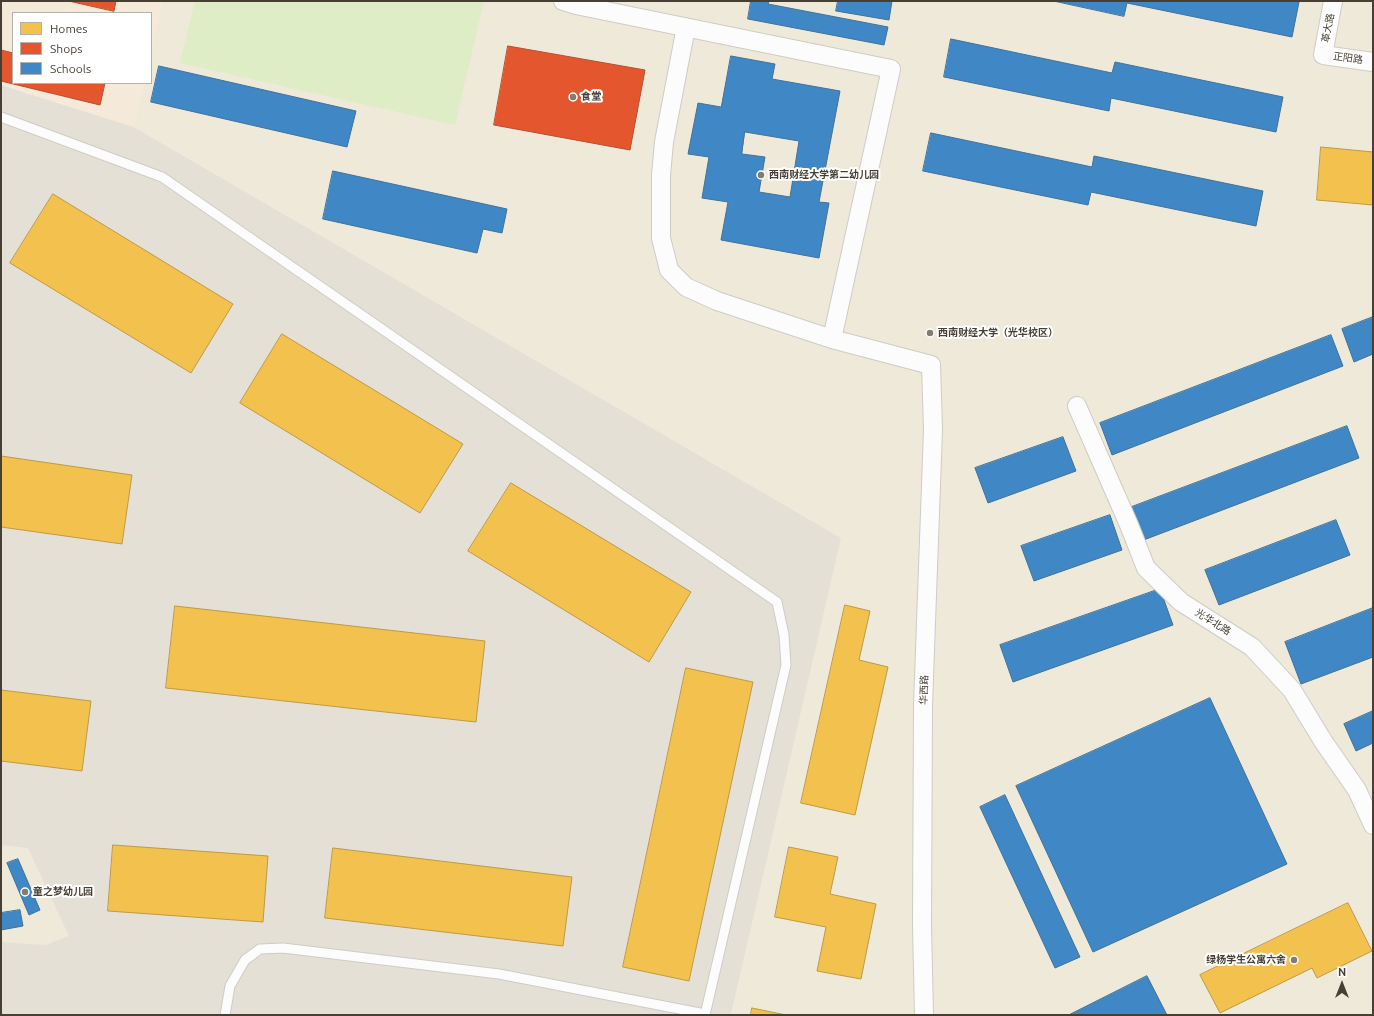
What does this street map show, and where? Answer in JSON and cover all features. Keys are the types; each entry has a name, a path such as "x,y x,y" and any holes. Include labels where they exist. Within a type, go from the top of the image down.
{"street":[{"path":"563,1 576,5 686,27 891,68 832,339 717,301 686,287 669,270 661,238 661,175 664,142 686,27"},
{"name":"革大路","path":"1323,55 1333,1"},
{"name":"正阳路","path":"1323,55 1373,62"},
{"name":"华西路","path":"832,339 931,365 933,430 923,713 922,924 924,1015"},
{"name":"光华北路","path":"1078,406 1146,568 1181,602 1252,647 1292,690 1323,741 1356,790 1373,825"}],"lane":[{"path":"1,118 162,177 777,602 784,635 786,665 705,1015 499,974 283,948 260,949 245,960 230,986 225,1015"}],"shaded area":[{"path":"1,1 162,1 152,47 152,12 12,12 12,84 144,84 134,127 1,85"},
{"name":"西南财经大学（光华校区）","path":"162,1 1373,1 1373,1015 731,1015 841,538 134,127 144,84 152,84 152,47"},
{"path":"1,85 134,127 842,538 731,1015 1,1015"},
{"name":"童之梦幼儿园","path":"1,845 28,848 69,936 45,945 1,942"}],"green space":[{"path":"195,1 484,1 455,125 180,63"}],"building: Homes":[{"path":"1321,147 1373,152 1373,205 1317,200"},
{"path":"53,194 233,304 191,373 10,263"},
{"path":"282,334 463,444 420,513 240,403"},
{"path":"1,456 132,475 122,544 1,527"},
{"path":"511,483 691,592 649,662 468,551"},
{"path":"845,605 870,611 859,660 888,667 855,815 801,803"},
{"path":"175,606 485,641 476,722 166,688"},
{"path":"686,668 753,682 689,981 623,967"},
{"path":"1,690 91,701 82,771 1,761"},
{"path":"113,845 268,856 263,922 108,911"},
{"path":"789,847 838,857 830,894 876,904 861,979 817,971 826,927 775,917"},
{"path":"333,848 572,877 563,946 325,918"},
{"name":"绿杨学生公寓六舍","path":"1348,903 1372,951 1317,978 1312,968 1220,1013 1200,975"},
{"path":"752,1008 786,1015 751,1015"}],"building: Shops":[{"path":"69,1 116,1 114,11"},
{"path":"508,46 645,70 630,150 494,125"},
{"path":"1,50 12,53 12,84 1,81"},
{"path":"13,84 105,84 100,105"}],"building: Schools":[{"path":"751,1 769,1 768,4 888,27 884,45 748,19"},
{"path":"838,1 892,1 889,20 836,11"},
{"path":"1054,1 1299,2 1292,37 1127,3 1124,16"},
{"path":"951,39 1112,73 1115,62 1283,97 1276,132 1111,98 1109,111 944,77"},
{"path":"731,56 775,64 772,79 840,91 819,202 829,203 819,258 721,240 728,202 702,198 709,157 688,154 698,103 721,107","holes":["745,132 799,141 790,197 759,192 765,157 742,154"]},
{"path":"159,66 356,111 347,147 151,102"},
{"path":"931,133 1092,167 1094,156 1263,191 1256,226 1091,192 1088,205 923,171"},
{"path":"333,171 507,209 502,233 483,229 477,253 323,219"},
{"path":"1373,317 1373,354 1354,362 1342,329"},
{"path":"1331,335 1343,366 1112,455 1100,423"},
{"path":"1347,426 1359,458 1141,541 1129,508"},
{"path":"1063,437 1076,471 988,503 975,468"},
{"path":"1110,515 1122,550 1034,581 1021,546"},
{"path":"1336,520 1350,555 1219,605 1205,570"},
{"path":"1160,589 1173,625 1013,682 1000,645"},
{"path":"1373,608 1373,657 1301,684 1285,642"},
{"path":"1210,698 1287,864 1093,952 1016,786"},
{"path":"1373,711 1373,743 1356,751 1344,724"},
{"path":"1005,795 1080,957 1055,968 980,807"},
{"path":"18,859 40,910 29,915 7,863"},
{"path":"20,910 23,926 1,930 1,913"},
{"path":"1147,976 1167,1015 1069,1015"}],"place":[{"name":"食堂","path":"573,97"},
{"name":"西南财经大学第二幼儿园","path":"761,175"},
{"name":"西南财经大学（光华校区）","path":"930,333"},
{"name":"童之梦幼儿园","path":"25,892"},
{"name":"绿杨学生公寓六舍","path":"1294,960"}]}
